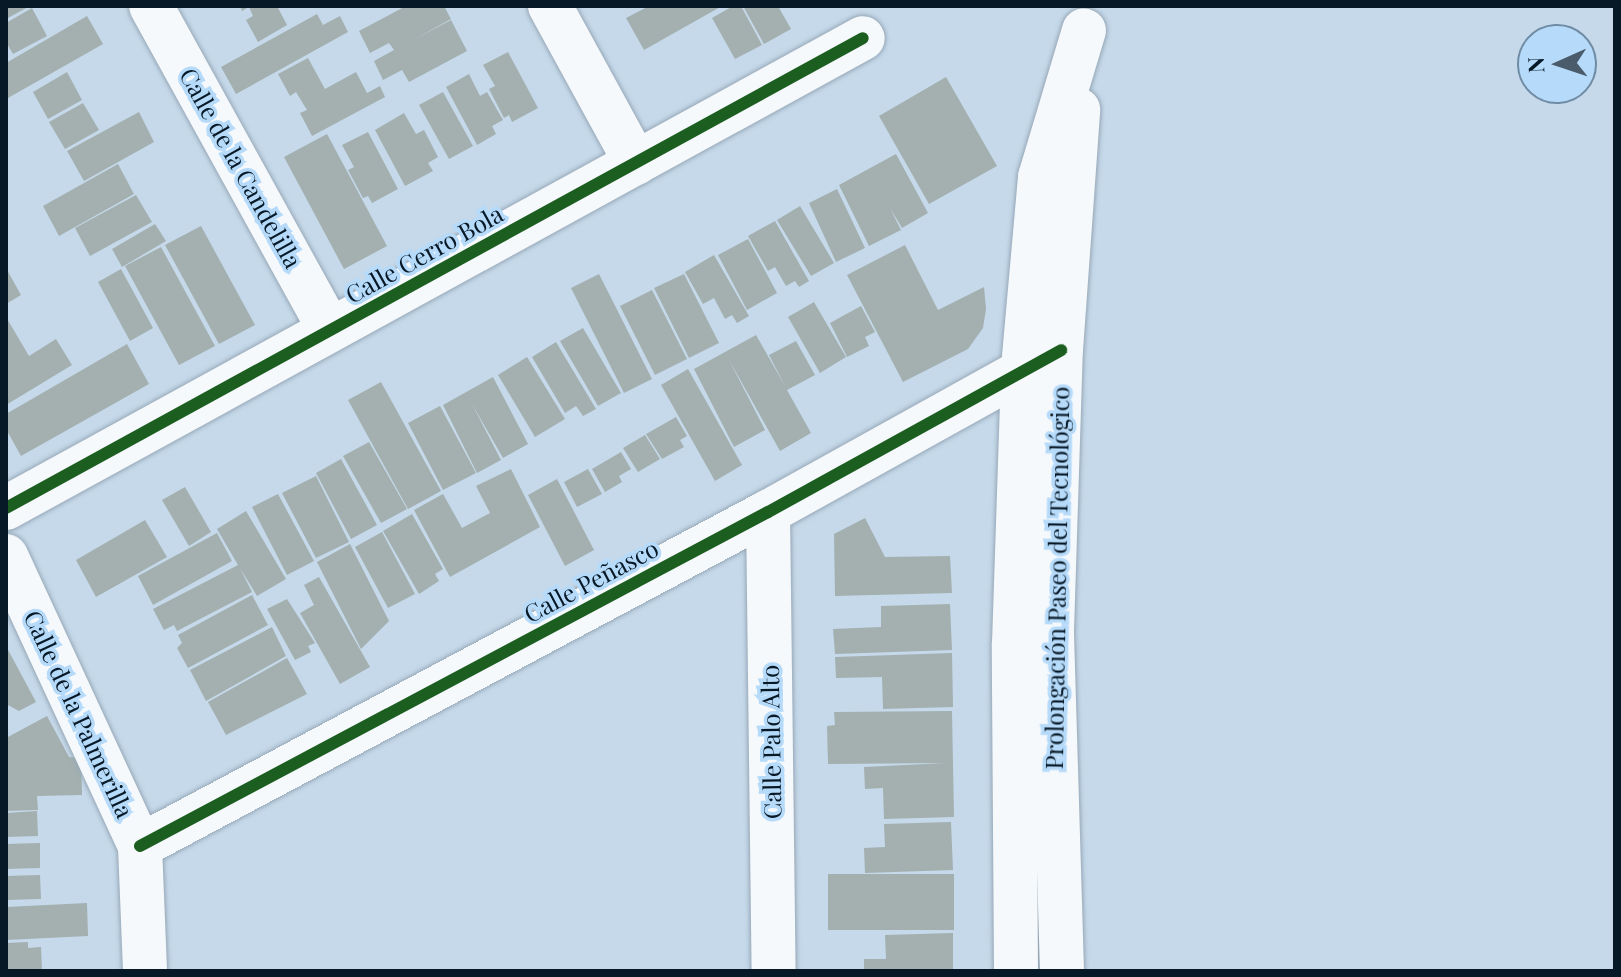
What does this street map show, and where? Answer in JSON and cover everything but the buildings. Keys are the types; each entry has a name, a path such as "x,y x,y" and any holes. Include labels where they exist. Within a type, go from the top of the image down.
{"street":[{"name":"Calle de la Candelilla","path":"151,6 330,330"},
{"path":"550,6 636,163"},
{"name":"Prolongación Paseo del Tecnológico","path":"1016,971 1014,644 1042,359 1084,30 1040,177 1042,359 1062,971"},
{"name":"Calle Cerro Bola","path":"6,508 863,38"},
{"name":"Calle Peñasco","path":"140,846 768,512 1042,359"},
{"name":"Calle Palo Alto","path":"768,512 774,971"},
{"name":"Calle de la Palmerilla","path":"6,556 140,846 145,971"}],"cycle path":[{"path":"6,508 863,38"},
{"path":"140,846 768,512 1061,350"}]}
